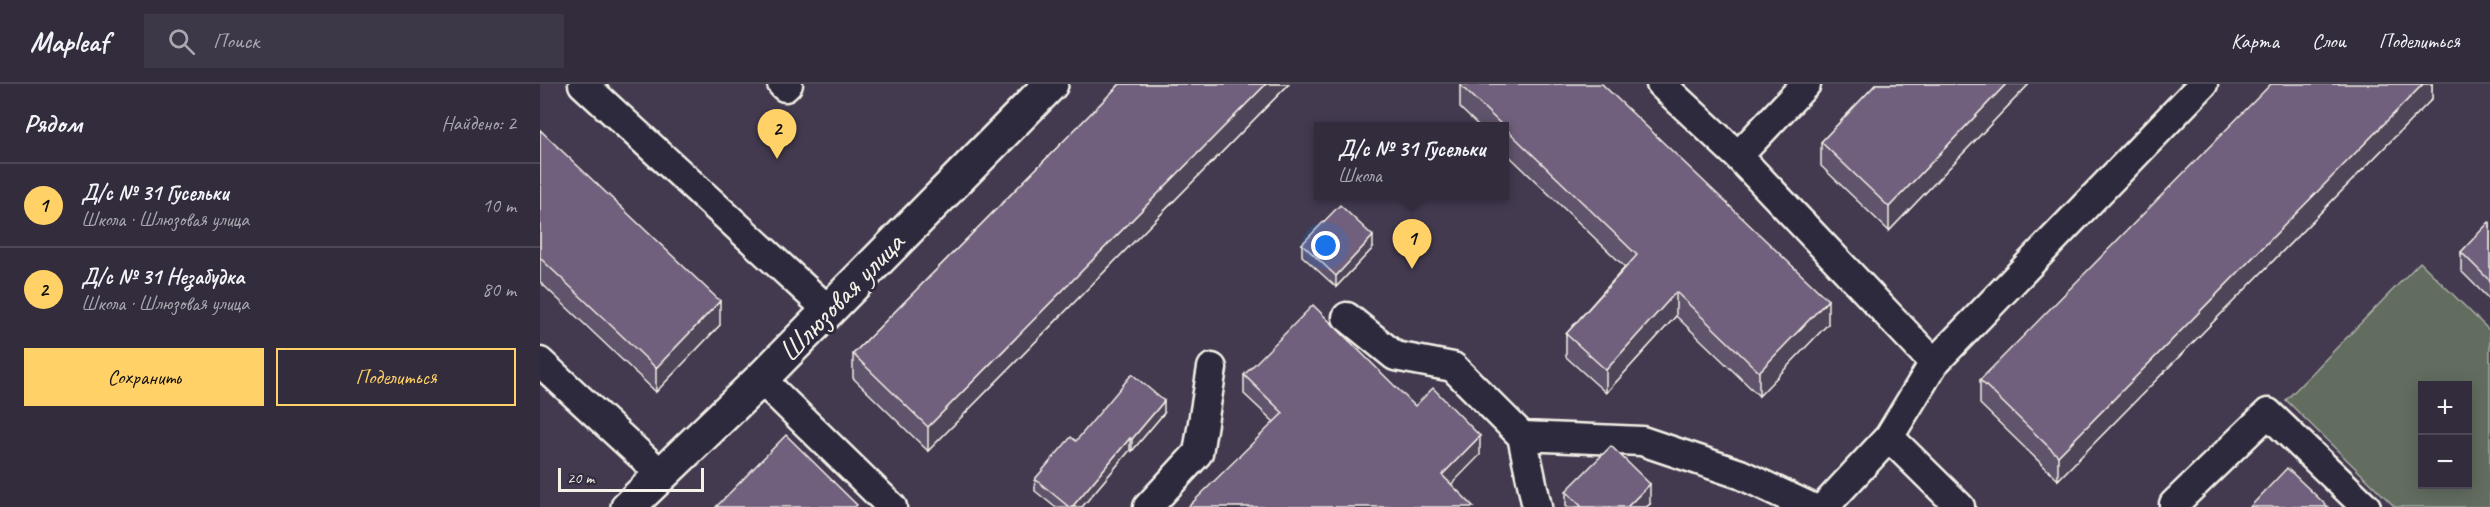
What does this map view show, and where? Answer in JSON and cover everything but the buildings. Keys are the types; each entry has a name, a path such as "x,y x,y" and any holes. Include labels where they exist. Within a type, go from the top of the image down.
{"street":[{"name":"Шлюзовая улица","path":"628,507 761,379 1051,84"}],"lane":[{"path":"583,84 828,310"},
{"path":"782,84 785,87 788,84"},
{"path":"1661,84 1738,156 1934,363"},
{"path":"1738,156 1806,84"},
{"path":"1824,507 1889,437 1934,363 2203,84"},
{"path":"1347,316 1395,356 1453,366 1522,436 1537,507"},
{"path":"540,362 662,475"},
{"path":"1148,507 1198,453 1212,368"},
{"path":"761,379 892,507"},
{"path":"2174,504 2268,413 2366,507"},
{"path":"1522,436 1642,441 1740,474 1810,507"},
{"path":"1889,437 1960,507"}],"green space":[{"path":"2420,262 2490,331 2490,507 2395,507 2286,400"}],"place":[{"name":"Д/с № 31 Незабудка","path":"777,159"},
{"name":"Д/с № 31 Гусельки","path":"1412,269"}]}
